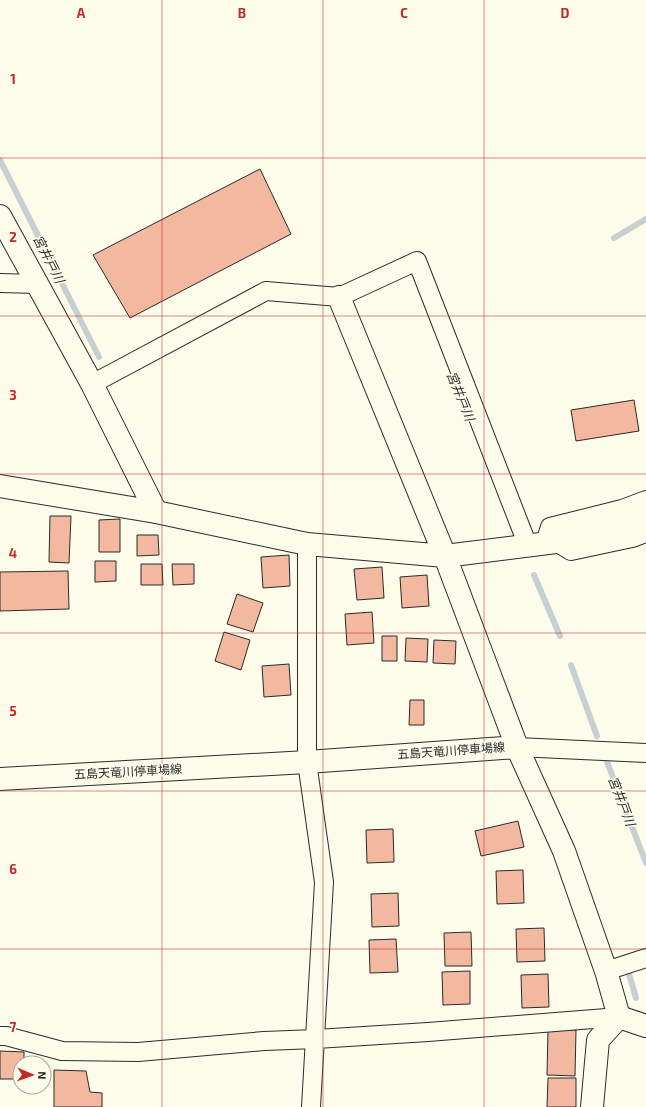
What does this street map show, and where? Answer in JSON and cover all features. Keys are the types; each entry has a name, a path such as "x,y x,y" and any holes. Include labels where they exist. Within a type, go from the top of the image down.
{"street":[{"path":"0,216 92,384 156,512"},
{"path":"92,384 266,290 339,297 417,261 543,544"},
{"path":"0,284 36,284"},
{"name":"五島天竜川停車場線","path":"0,779 307,762 517,746 445,556 339,297"},
{"path":"0,486 156,512 307,544 445,556 543,544 624,526 646,518"},
{"path":"543,544 550,527 622,510 646,500"},
{"path":"543,544 572,551 632,538 646,533"},
{"path":"307,544 307,762 324,882 312,1107"},
{"path":"592,1107 598,1040 619,1017 625,964 564,851 517,746 646,753"},
{"path":"0,1036 6,1036 62,1051 138,1052 256,1042 619,1017 646,1026"}],"building":[{"path":"260,169 291,234 130,318 93,255"},
{"path":"634,400 639,431 576,441 571,410"},
{"path":"50,516 71,516 69,563 49,562"},
{"path":"120,519 120,552 99,552 99,520"},
{"path":"137,535 158,535 159,555 137,556"},
{"path":"289,555 290,586 263,588 261,557"},
{"path":"95,561 116,561 116,581 95,582"},
{"path":"141,564 162,564 163,585 141,585"},
{"path":"172,564 194,564 194,584 173,585"},
{"path":"382,567 384,598 357,600 354,569"},
{"path":"68,571 69,609 0,611 0,572"},
{"path":"427,575 429,606 402,608 400,577"},
{"path":"237,594 263,603 253,632 227,624"},
{"path":"372,612 374,643 347,645 345,614"},
{"path":"224,632 250,640 241,670 215,661"},
{"path":"382,636 397,636 397,661 382,661"},
{"path":"406,638 428,639 427,662 405,661"},
{"path":"434,640 456,641 455,664 433,663"},
{"path":"289,664 291,695 264,697 262,666"},
{"path":"410,700 424,700 424,725 409,725"},
{"path":"518,821 524,847 481,856 475,831"},
{"path":"393,829 394,862 367,863 366,830"},
{"path":"523,870 524,903 497,904 496,871"},
{"path":"398,893 399,926 372,927 371,894"},
{"path":"544,928 545,961 517,962 516,929"},
{"path":"471,932 472,966 445,966 444,933"},
{"path":"396,939 398,972 370,973 369,940"},
{"path":"470,971 470,1004 443,1005 442,972"},
{"path":"548,974 549,1007 522,1008 521,975"},
{"path":"548,1030 576,1030 575,1076 547,1075"},
{"path":"0,1051 24,1052 24,1055 12,1055 12,1079 0,1079"},
{"path":"54,1070 86,1071 90,1092 102,1093 102,1107 54,1107"},
{"path":"548,1078 576,1078 576,1107 547,1107"}],"waterway":[{"name":"宮井戸川","path":"0,160 99,357"},
{"path":"614,238 646,219"},
{"name":"宮井戸川","path":"534,575 560,636"},
{"name":"宮井戸川","path":"571,665 597,736"},
{"name":"宮井戸川","path":"607,762 646,863"},
{"name":"宮井戸川","path":"627,967 636,998"}]}
